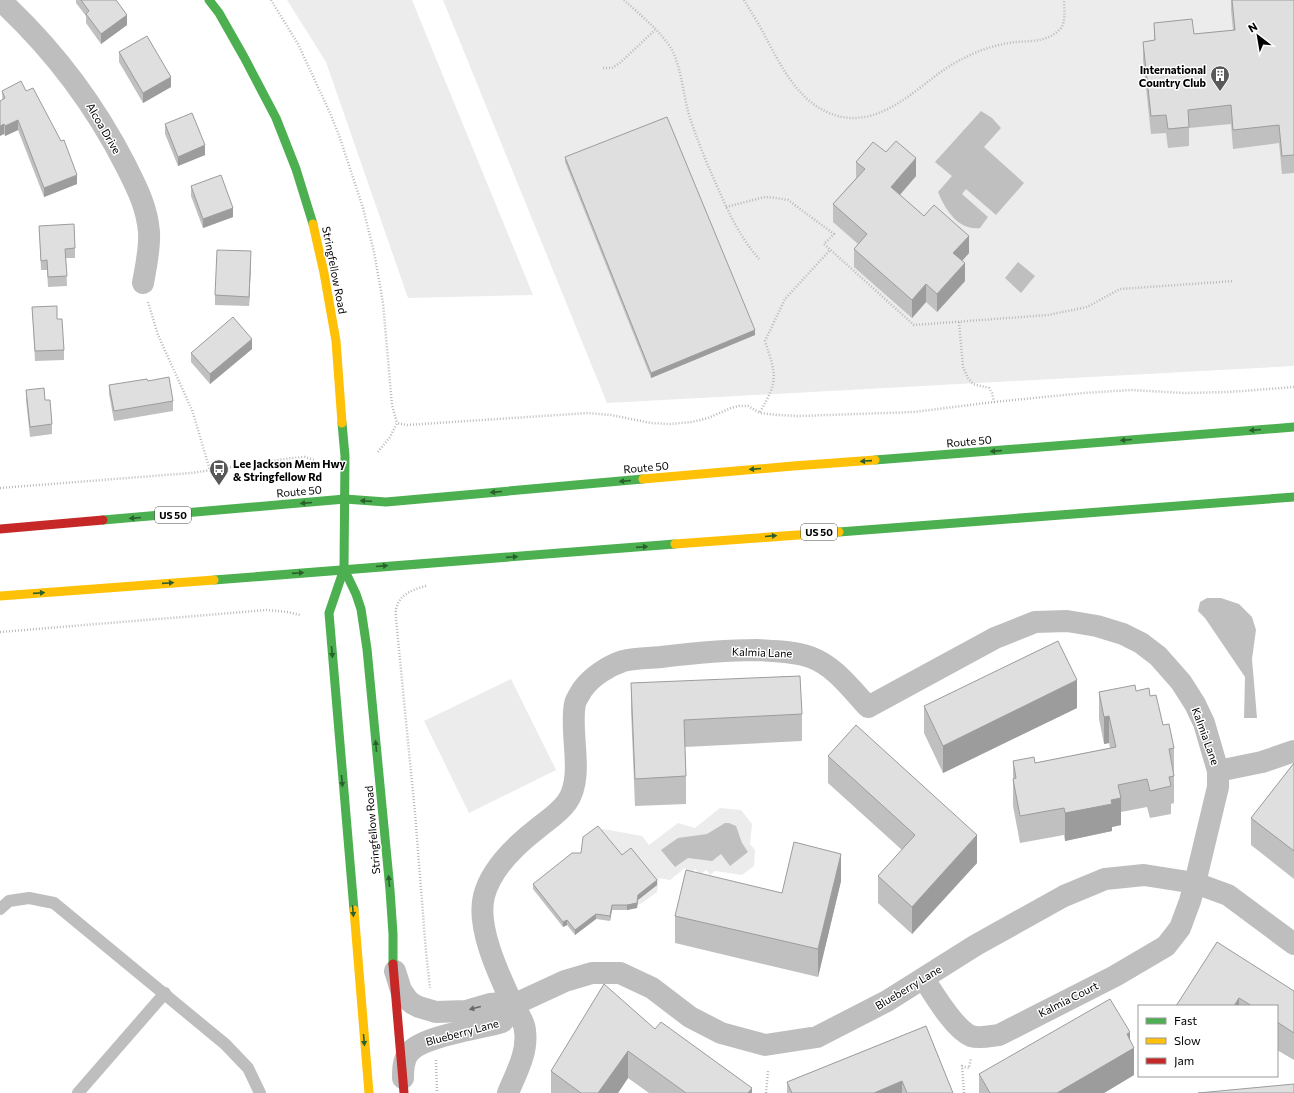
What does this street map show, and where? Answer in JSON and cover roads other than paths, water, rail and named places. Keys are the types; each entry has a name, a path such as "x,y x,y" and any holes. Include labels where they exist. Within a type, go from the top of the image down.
{"main road":[{"name":"Stringfellow Road","path":"209,0 226,26 276,118 296,169 312,219 324,273 336,341 346,456 344,569 329,613 369,1093"},
{"name":"Route 50","path":"0,529 345,500 386,502 794,466 902,459 1294,427"},
{"name":"US 50","path":"0,596 1294,497"},
{"name":"Stringfellow Road","path":"344,569 356,594 361,609 367,649 393,934 393,964 403,1086"}],"street":[{"name":"Alcoa Drive","path":"0,0 25,23 58,60 88,100 114,142 141,196 144,206 149,232 148,258 143,283"},
{"name":"Kalmia Lane","path":"513,1005 493,959 482,913 484,896 490,881 500,864 513,849 559,812 568,800 575,779 576,703 584,688 595,677 609,666 625,660 738,650 793,652 810,657 836,672 868,708 995,638 1035,622 1068,621 1123,634 1141,643 1158,656 1181,682 1195,704 1204,723 1218,771 1218,786 1196,883"},
{"path":"1218,771 1262,762 1294,751"},
{"name":"Blueberry Lane","path":"393,964 401,990 408,1000 413,1004 431,1012 466,1011 490,1004 503,1003 513,1005 565,981 592,973 620,973 652,988 690,1017 721,1033 765,1045 818,1037 887,1001 976,945 1064,896 1105,879 1144,875 1196,883 1228,895 1294,944"},
{"name":"Kalmia Court","path":"924,979 958,1028 971,1036 984,1038 999,1035 1115,976 1166,946 1180,928 1196,883"},
{"name":"Blueberry Lane","path":"403,1086 405,1060 408,1054 421,1043 434,1038 502,1022 508,1015 513,1005"},
{"path":"508,1093 524,1053 526,1029 513,1005"}],"lane":[{"path":"0,909 9,901 29,898 54,902 225,1044 248,1068 260,1093"},
{"path":"81,1092 165,993"}],"place":[{"name":"International Country Club","path":"1220,92"},
{"name":"Lee Jackson Mem Hwy & Stringfellow Rd","path":"219,486"}]}
